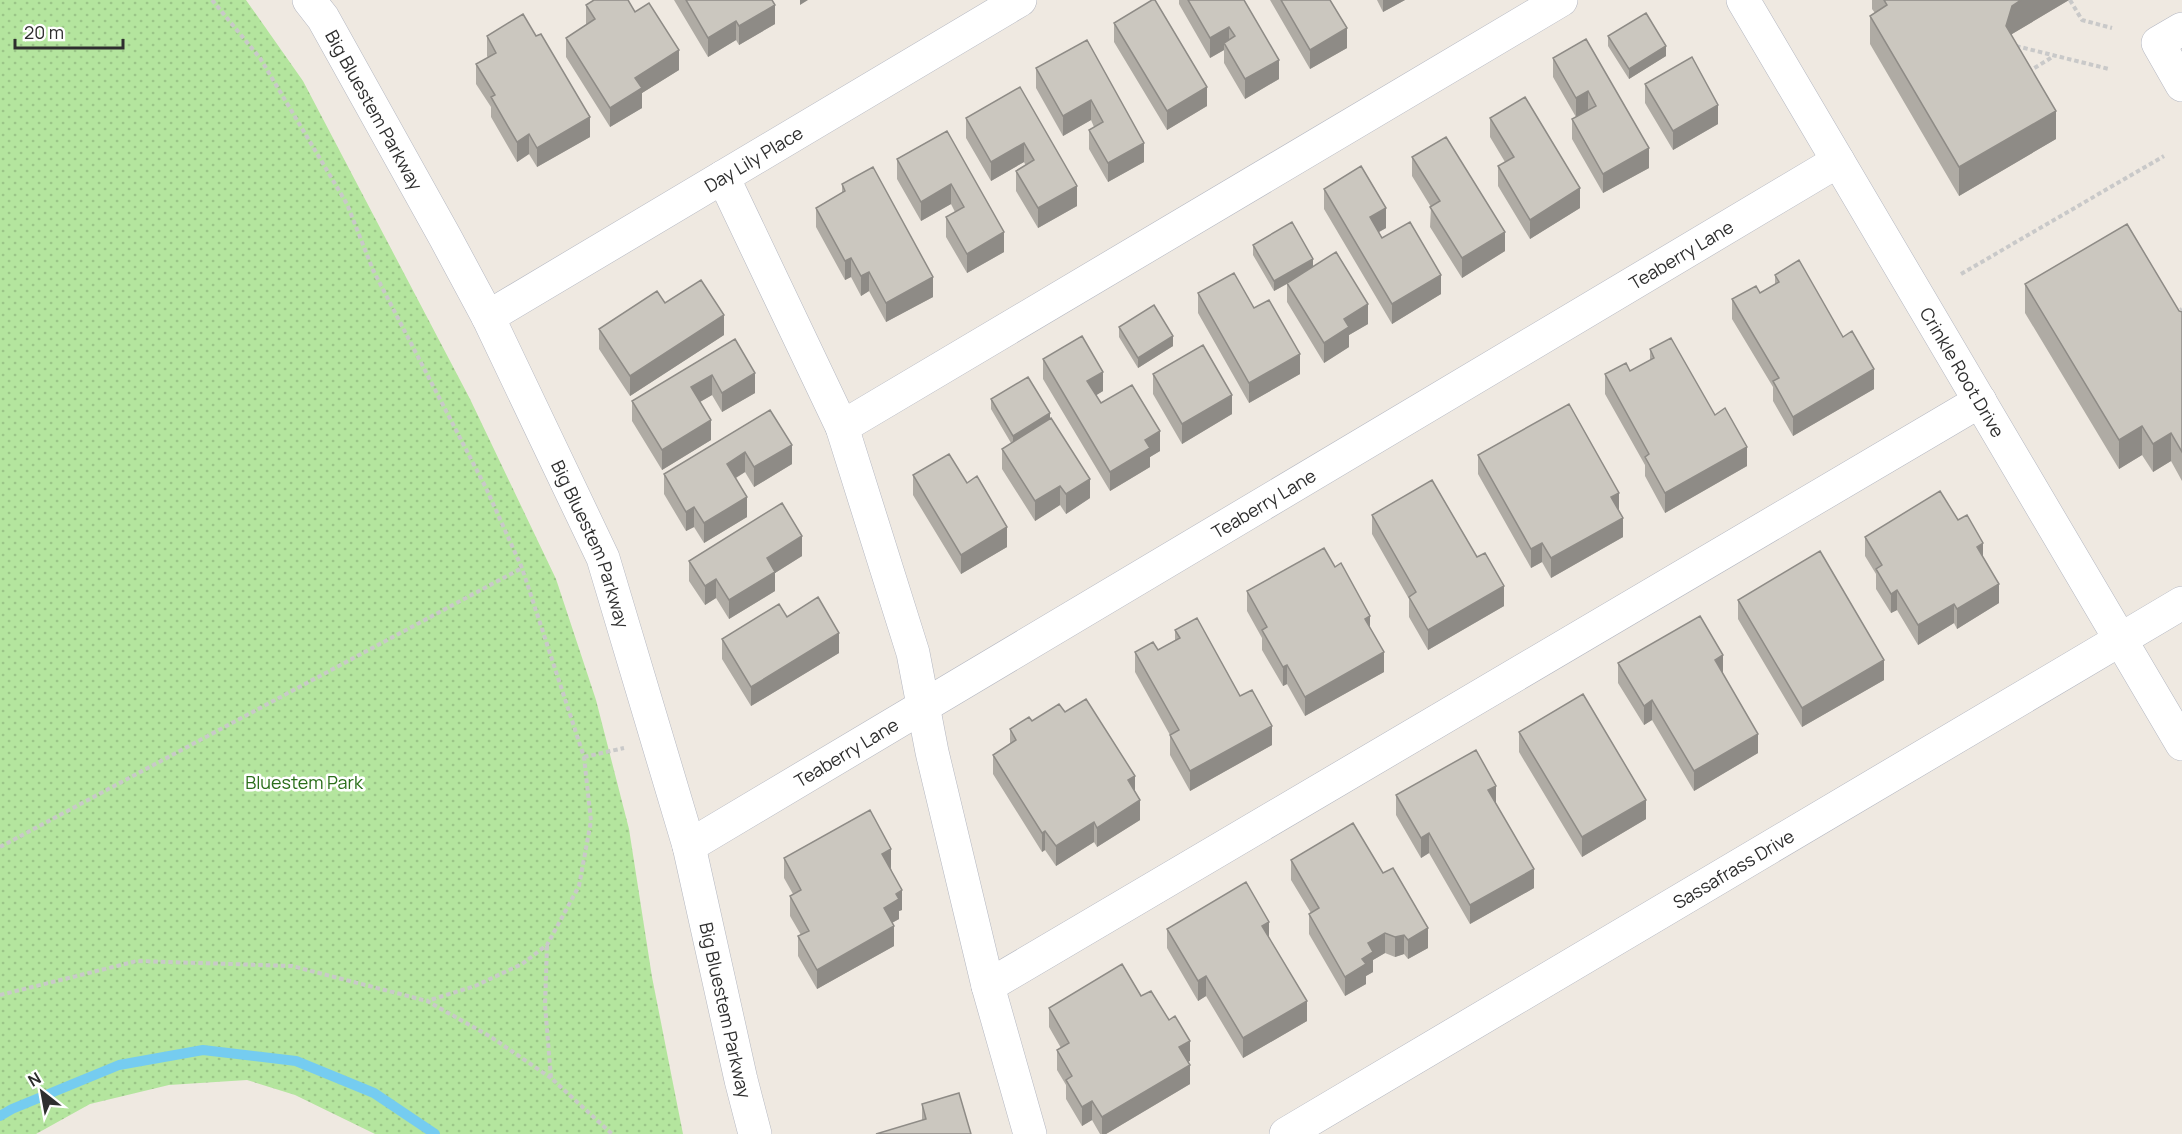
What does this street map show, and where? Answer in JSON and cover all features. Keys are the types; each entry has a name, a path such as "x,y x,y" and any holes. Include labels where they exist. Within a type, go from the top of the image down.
{"street":[{"name":"Big Bluestem Parkway","path":"309,0 322,18 488,317 603,558 688,846 755,1134"},
{"name":"Day Lily Place","path":"488,317 1020,0"},
{"path":"842,427 1561,0"},
{"name":"Crinkle Root Drive","path":"1743,0 2182,744"},
{"path":"2182,29 2158,43 2182,85"},
{"name":"Teaberry Lane","path":"688,846 1838,161"},
{"path":"723,177 842,427 913,653 932,752 988,986 1030,1134"},
{"path":"988,986 1980,401"},
{"name":"Sassafrass Drive","path":"1286,1134 2182,603"}],"path":[{"path":"212,0 260,57 347,204 373,270 486,488 522,568 584,757 591,821 581,876 579,886 547,945 522,964 475,986 427,1001"},
{"path":"2070,0 2082,20 2112,28"},
{"path":"2009,44 2109,69"},
{"path":"2019,76 2054,56"},
{"path":"1960,274 2164,156"},
{"path":"2166,319 2182,309"},
{"path":"0,847 522,568"},
{"path":"584,757 631,747"},
{"path":"547,945 545,1005 551,1078"},
{"path":"0,995 136,962 292,966 427,1001 491,1037 551,1078 612,1134"}],"green space":[{"name":"Bluestem Park","path":"0,0 246,0 303,81 470,399 556,579 596,700 629,829 652,977 683,1134 375,1134 295,1095 247,1080 169,1085 90,1104 36,1134 0,1134"}],"building":[{"path":"594,0 628,0 635,12 649,3 679,50 635,78 642,88 610,108 566,38 595,19 586,5"},
{"path":"686,0 772,0 775,5 739,26 736,21 708,38"},
{"path":"1155,0 1207,87 1167,111 1114,23"},
{"path":"1188,0 1244,0 1279,60 1245,79 1224,43 1235,36 1229,27 1210,38"},
{"path":"1281,0 1330,0 1347,28 1310,50"},
{"path":"1884,0 2021,0 2012,6 2006,26 2056,111 1959,167 1870,16 1887,5"},
{"path":"1646,13 1666,46 1629,69 1608,36"},
{"path":"523,14 536,36 541,34 590,117 537,148 529,134 517,142 491,97 495,95 476,64 496,53 487,36"},
{"path":"1586,39 1649,148 1603,174 1572,119 1596,106 1588,91 1576,98 1553,58"},
{"path":"1087,40 1144,143 1108,163 1089,130 1103,122 1091,100 1063,116 1036,68"},
{"path":"1692,57 1718,105 1673,131 1645,84"},
{"path":"1020,87 1077,186 1038,208 1016,171 1034,160 1024,143 991,162 966,118"},
{"path":"1525,97 1580,188 1530,220 1498,166 1514,157 1490,118"},
{"path":"947,131 1004,232 967,254 946,217 964,207 951,184 921,202 897,159"},
{"path":"1446,137 1505,232 1462,258 1430,207 1440,201 1412,157"},
{"path":"1361,166 1386,208 1370,217 1382,238 1410,222 1441,275 1392,304 1324,189"},
{"path":"873,167 933,277 886,303 869,272 861,276 851,258 845,261 816,208 845,191 842,184"},
{"path":"1292,222 1313,259 1274,281 1253,245"},
{"path":"2127,224 2179,311 2182,312 2182,452 2171,433 2153,444 2142,426 2119,440 2025,284"},
{"path":"1336,252 1368,304 1344,319 1349,327 1324,343 1287,283"},
{"path":"1799,260 1843,337 1852,331 1874,369 1793,417 1773,381 1779,378 1732,299 1756,286 1760,293 1779,282 1775,275"},
{"path":"1234,273 1254,308 1269,300 1300,354 1249,383 1198,293"},
{"path":"701,280 724,315 630,376 599,329 657,291 665,303"},
{"path":"1154,305 1173,336 1138,358 1119,327"},
{"path":"1082,336 1103,372 1087,381 1101,403 1132,385 1160,431 1145,440 1150,448 1110,472 1043,359"},
{"path":"1671,338 1715,415 1725,408 1747,447 1665,493 1645,457 1649,454 1605,374 1626,363 1630,371 1654,358 1650,349"},
{"path":"735,339 755,373 722,393 712,375 691,387 711,420 662,450 632,401"},
{"path":"1203,345 1232,395 1182,424 1153,374"},
{"path":"1028,377 1050,413 1013,436 991,399"},
{"path":"1569,404 1619,493 1611,497 1623,518 1551,558 1542,543 1531,549 1478,455"},
{"path":"770,410 792,445 754,467 745,452 727,464 747,497 704,523 694,507 686,512 664,474"},
{"path":"1051,418 1090,479 1066,494 1060,486 1035,501 1002,449"},
{"path":"949,454 967,483 977,476 1007,527 961,555 913,475"},
{"path":"1432,480 1477,557 1485,553 1504,586 1428,630 1409,597 1416,592 1372,515"},
{"path":"1940,491 1958,520 1967,515 1983,543 1977,547 1999,584 1957,609 1954,604 1918,625 1897,590 1891,594 1876,569 1882,565 1865,537"},
{"path":"782,503 802,536 767,558 775,572 729,600 716,579 705,586 689,561"},
{"path":"1324,548 1335,567 1341,563 1370,616 1365,619 1384,652 1305,697 1287,665 1283,667 1262,630 1267,627 1247,591"},
{"path":"1820,551 1884,660 1802,708 1738,600"},
{"path":"818,597 839,633 751,687 722,639 779,604 787,617"},
{"path":"1700,616 1723,655 1715,660 1758,734 1694,771 1652,700 1644,706 1618,663"},
{"path":"1197,618 1240,696 1252,690 1272,726 1190,771 1170,735 1179,730 1135,652 1153,642 1158,650 1180,638 1175,630"},
{"path":"1583,694 1646,800 1582,837 1519,732"},
{"path":"1086,699 1135,776 1128,780 1140,800 1097,828 1094,822 1056,846 1045,831 1042,833 993,755 1016,740 1010,729 1029,717 1032,721 1059,704 1065,712"},
{"path":"1476,750 1496,786 1488,790 1534,869 1470,905 1429,833 1421,838 1396,795"},
{"path":"870,810 891,849 882,854 902,890 896,894 899,899 884,908 894,926 817,970 798,936 809,931 790,896 801,890 784,858"},
{"path":"1353,823 1383,873 1393,868 1428,928 1408,940 1404,935 1395,937 1385,933 1368,943 1373,952 1362,959 1366,964 1345,977 1309,914 1319,908 1291,860"},
{"path":"1246,882 1269,922 1262,926 1307,1001 1243,1038 1206,976 1198,981 1167,929"},
{"path":"1122,964 1141,996 1151,991 1169,1020 1175,1016 1190,1041 1179,1047 1190,1065 1102,1117 1092,1101 1082,1107 1066,1080 1072,1076 1057,1050 1069,1043 1049,1008"},
{"path":"959,1093 971,1134 876,1134 926,1119 922,1104"}],"waterway":[{"path":"0,1116 119,1065 203,1050 296,1061 374,1093 435,1134"}]}
